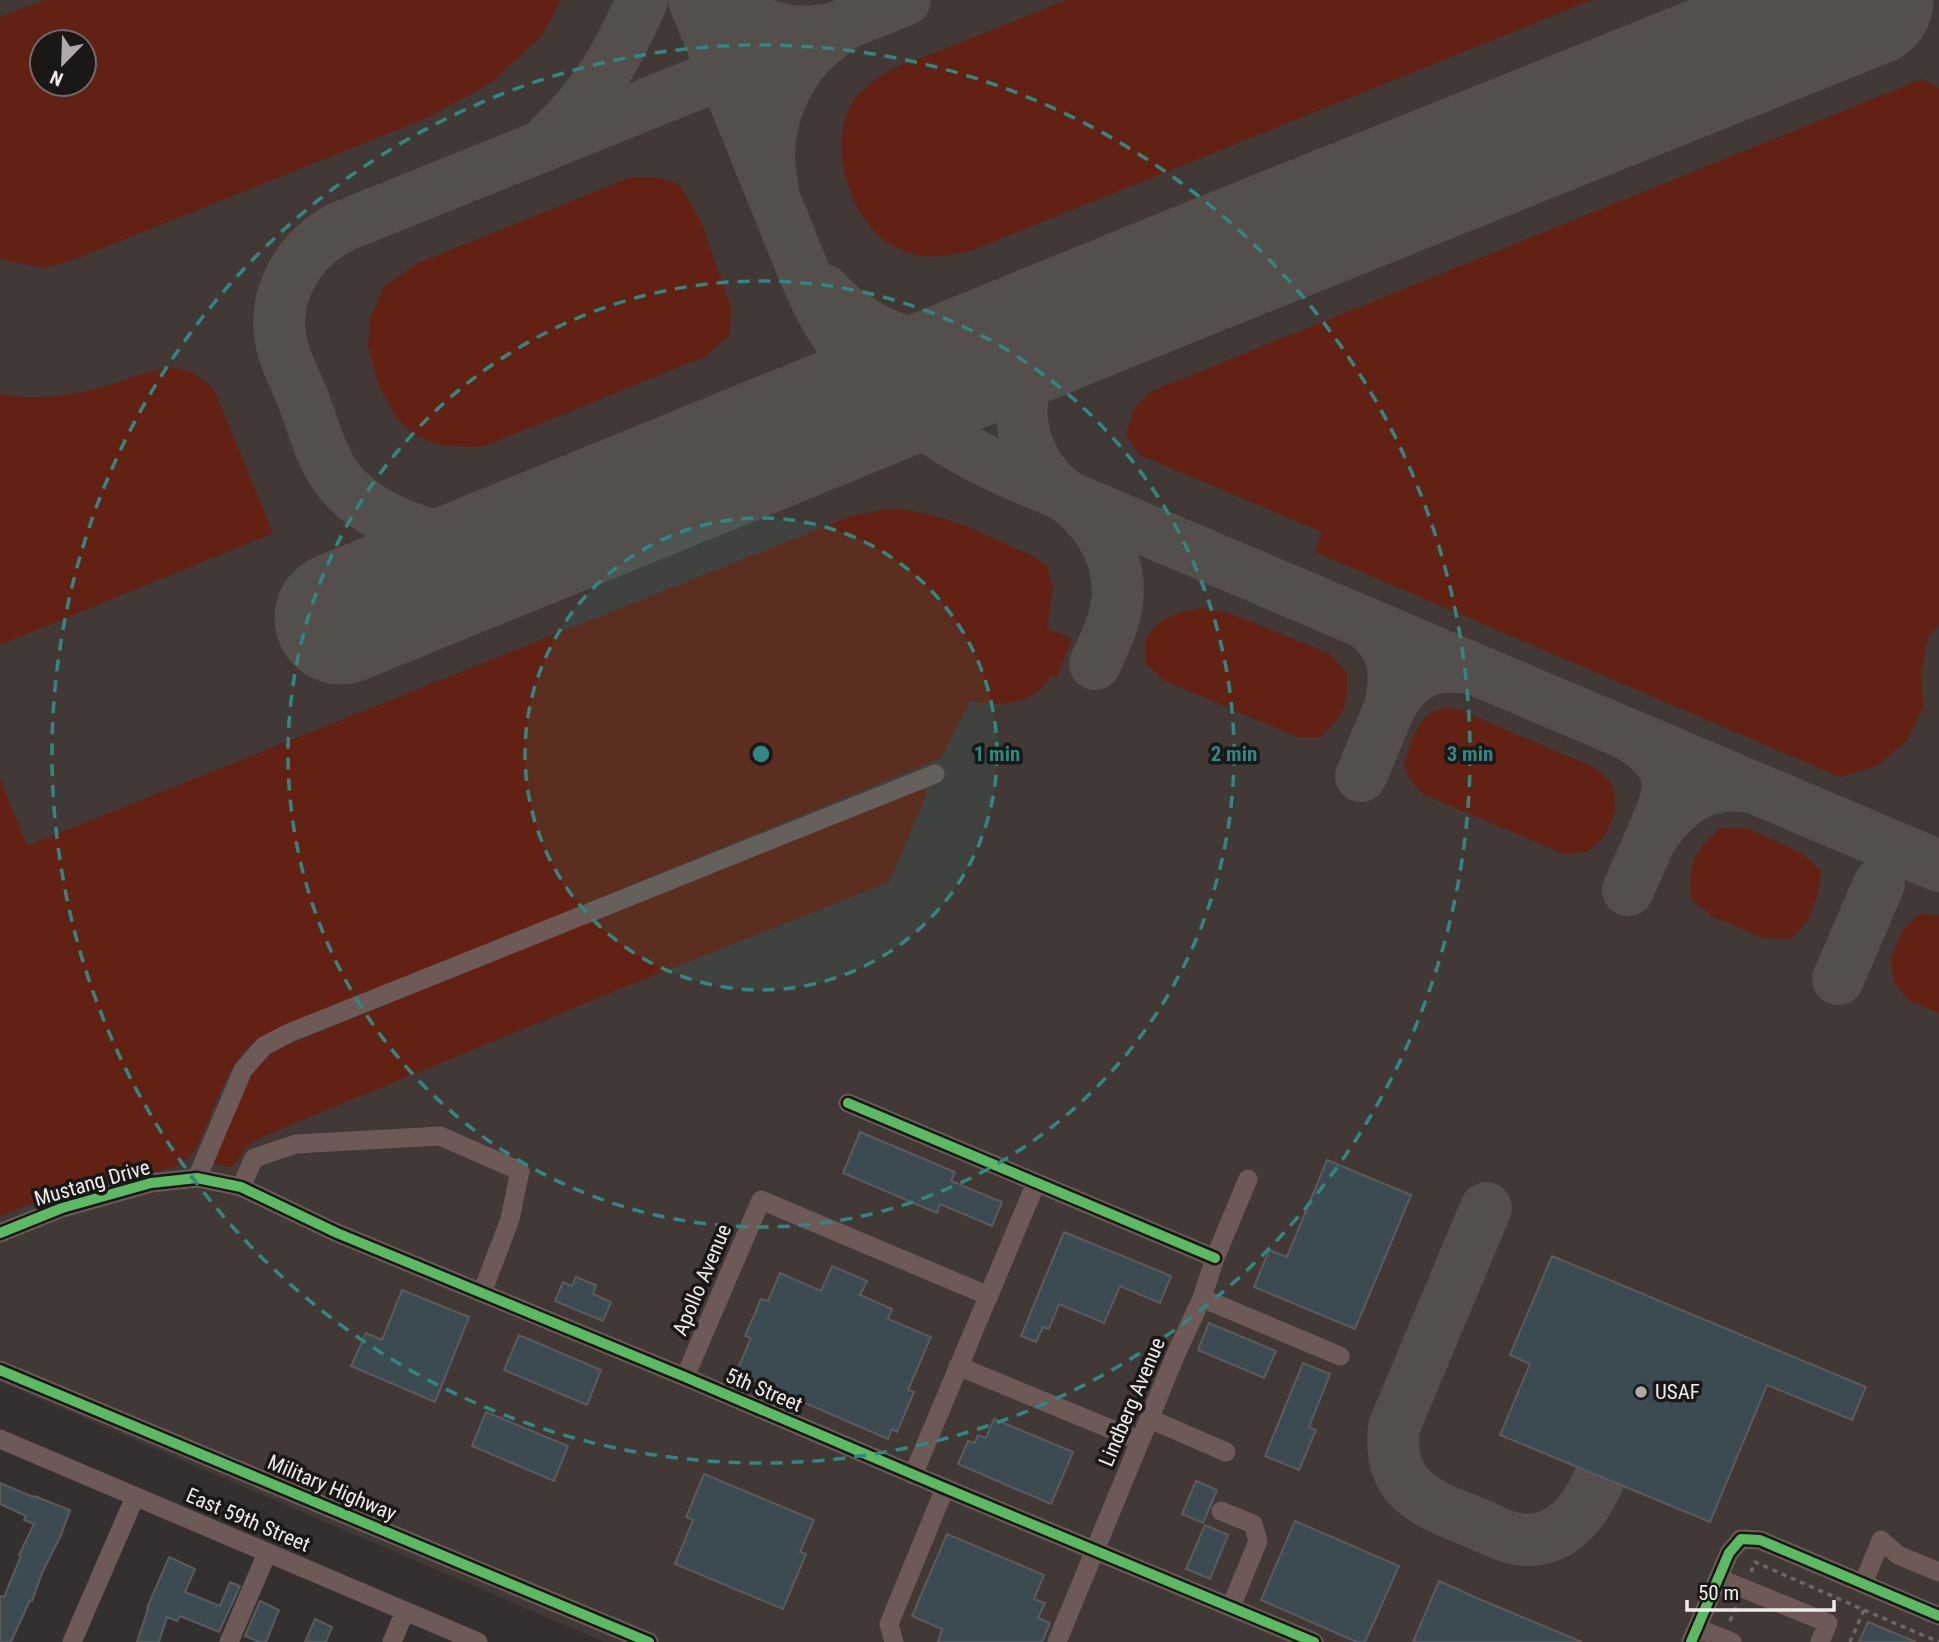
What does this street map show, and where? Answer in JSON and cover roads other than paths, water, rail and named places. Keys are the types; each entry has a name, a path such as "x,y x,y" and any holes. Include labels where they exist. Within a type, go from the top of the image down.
{"street":[{"path":"197,1178 243,1070 264,1046 302,1028 935,774"},
{"path":"848,1103 1215,1258"},
{"path":"241,1187 254,1158 296,1144 440,1136 520,1171 510,1219 482,1293"},
{"name":"5th Street","path":"197,1178 241,1187 337,1233 1314,1642"},
{"name":"Mustang Drive","path":"0,1233 62,1208 139,1186 197,1178"},
{"name":"Lindberg Avenue","path":"1057,1642 1202,1298 1215,1258 1248,1179"},
{"path":"913,1475 1036,1183"},
{"name":"Apollo Avenue","path":"685,1377 761,1200 989,1296"},
{"path":"1202,1298 1340,1356"},
{"path":"958,1366 1140,1441"},
{"name":"Military Highway","path":"0,1370 649,1642"},
{"path":"1150,1419 1226,1452"},
{"name":"East 59th Street","path":"0,1440 478,1642"},
{"path":"894,1642 889,1624 945,1488"},
{"path":"72,1642 135,1497"},
{"path":"1221,1511 1253,1524 1258,1541 1231,1607"},
{"path":"1732,1642 1694,1635 1729,1553 1741,1539 1760,1540 1939,1616"},
{"path":"1863,1584 1881,1540 1898,1555 1939,1572"},
{"path":"229,1642 267,1553"},
{"path":"1718,1578 1828,1623 1820,1642"},
{"path":"392,1642 405,1611"}],"place":[{"name":"USAF","path":"1641,1392"}]}
